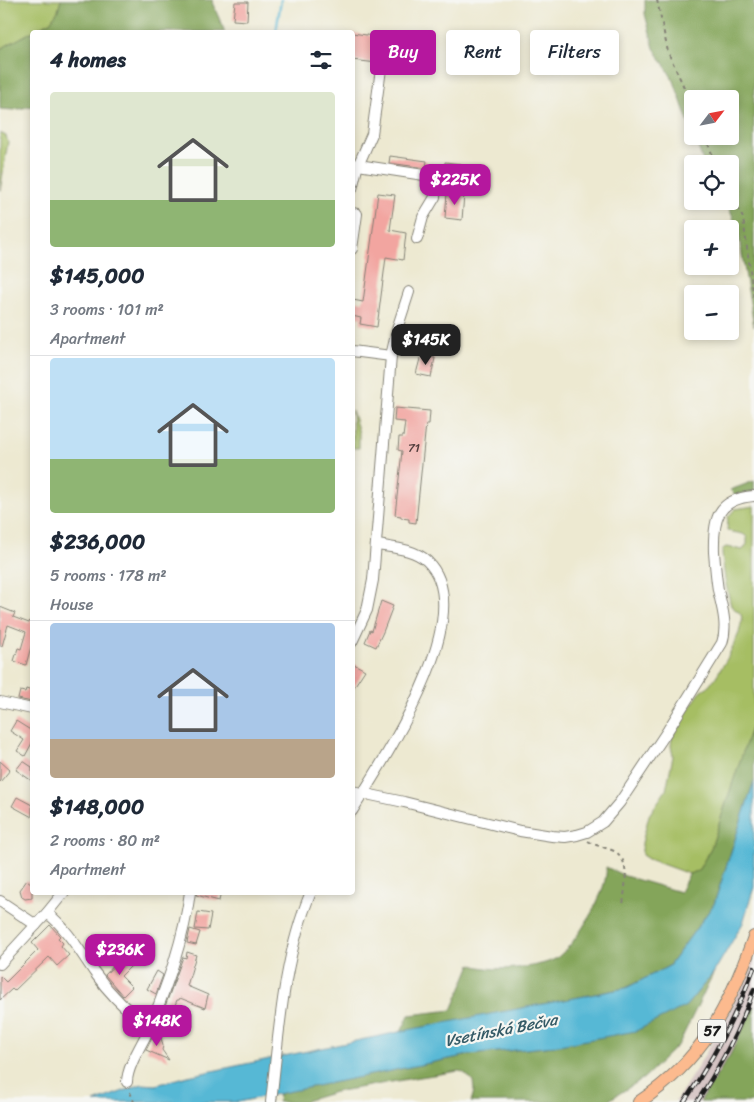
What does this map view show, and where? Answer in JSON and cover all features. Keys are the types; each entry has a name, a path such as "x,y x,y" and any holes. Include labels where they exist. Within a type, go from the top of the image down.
{"main road":[{"name":"57","path":"639,1102 683,1067 702,1045 722,1016 741,975 754,937"}],"street":[{"path":"355,178 358,165 372,134 381,75"},
{"path":"358,165 438,177 435,197 423,217 417,239"},
{"path":"355,214 357,214 355,228"},
{"path":"355,635 369,603 377,545 391,356 409,292"},
{"path":"355,351 391,356"},
{"path":"355,792 520,831 552,836 577,835 595,828 616,808 668,730 722,643 725,624 715,570 714,526 720,512 728,503 738,498 754,496"},
{"path":"355,807 414,705 432,659 442,615 441,588 436,574 426,561 412,552 377,545"},
{"path":"0,702 30,709"},
{"path":"0,964 62,895"},
{"path":"128,1082 128,1073 150,1027 174,964 186,919 190,895"},
{"path":"271,1102 279,1028 291,956 301,918 310,895"},
{"path":"0,901 36,925"},
{"path":"47,913 69,936 112,993 134,1015 150,1027"}],"path":[{"path":"658,0 668,52 685,90"},
{"path":"739,209 744,218 754,299"},
{"path":"577,835 615,852 621,857 626,873 623,906"},
{"path":"128,1082 134,1102"}],"shaded area":[{"path":"754,946 754,1006 745,1027 730,1055 700,1102 675,1102 726,1018"}],"green space":[{"path":"0,0 61,0 58,11 50,22 35,30 30,30 30,33 0,49"},
{"path":"61,0 214,0 212,2 224,30 35,30 50,22 58,11"},
{"path":"645,0 754,0 754,327 739,236 739,220 734,220 730,210 739,210 739,155 701,155 697,145 739,145 739,90 684,90 684,110 674,81 654,48 645,14"},
{"path":"30,33 30,106 14,110 0,109 0,49"},
{"path":"0,133 6,136 8,142 0,191"},
{"path":"355,420 359,433 359,448 355,448"},
{"path":"754,481 754,492 735,495 730,490"},
{"path":"754,506 754,719 711,848 698,871 689,874 648,859 642,855 642,843 649,815 666,790 673,756 672,737 681,720 702,690 709,686 715,678 727,659 739,633 742,620 741,614 731,606 725,580 722,553 726,547 743,550 747,544 747,537 743,534 727,531 728,517 735,509"},
{"path":"754,719 754,781 714,904 669,966 626,988 401,1032 409,1015 452,1010 471,964 479,967 500,969 526,967 555,959 563,953 581,931 597,903 606,877 606,867 625,876 680,892 689,874 698,871 711,848"},
{"path":"714,972 679,1044 644,1078 606,1102 471,1102 474,1091 473,1081 463,1072 459,1071 335,1092 302,1102 278,1102 279,1093 469,1055 554,1046 686,1006"},
{"path":"754,1006 754,1102 700,1102 730,1055"}],"water":[{"name":"Vsetínská Bečva","path":"754,781 754,887 743,923 714,972 686,1006 636,1031 554,1046 469,1055 238,1102 94,1102 142,1084 156,1085 188,1076 418,1028 626,988 669,966 714,904"}],"building":[{"path":"235,2 248,2 247,21 233,20"},
{"path":"355,33 370,35 370,62 355,60"},
{"path":"390,156 427,161 426,168 389,163"},
{"path":"445,162 461,164 460,173 444,172"},
{"path":"378,193 395,195 390,230 406,233 403,260 386,257 377,327 360,324 361,318 355,317 355,300 363,302"},
{"path":"447,193 464,194 462,220 445,218"},
{"path":"421,355 435,358 431,377 416,374"},
{"path":"395,408 430,411 429,424 426,424 416,523 409,522 409,519 395,515 402,451 398,450 399,437 403,437 405,422 394,421"},
{"path":"381,601 393,606 376,647 365,642 370,630 372,631"},
{"path":"0,607 15,613 13,617 29,623 30,620 30,650 26,665 14,661 18,648 21,649 26,632 8,625 2,646 0,646"},
{"path":"355,665 365,670 355,685"},
{"path":"26,689 30,690 30,702 18,699 20,691 25,692"},
{"path":"16,721 30,730 30,747 25,756 17,751 24,740 10,731"},
{"path":"0,761 10,770 0,782"},
{"path":"23,761 30,766 30,780 16,770"},
{"path":"17,797 30,804 30,816 12,806"},
{"path":"27,880 30,882 30,895 32,895 32,898 25,899 22,897 20,890"},
{"path":"196,895 220,895 219,901"},
{"path":"198,912 211,914 208,930 195,929"},
{"path":"50,925 60,936 58,938 63,943 61,946 69,955 57,966 49,957 14,991 12,989 0,1000 0,976 6,982 38,950 32,943"},
{"path":"190,929 200,932 196,945 187,943"},
{"path":"187,952 196,955 187,986 208,995 205,1008 180,998 177,1000 171,1015 163,1012 183,957 186,958"},
{"path":"123,956 132,965 121,976 132,987 123,996 105,975"},
{"path":"157,971 163,975 156,994 147,989"},
{"path":"154,1034 161,1037 162,1050 169,1060 146,1050"}],"waterway":[{"path":"276,30 281,0"}],"railway":[{"path":"684,1102 705,1070 723,1037 740,1003 754,968"},
{"path":"697,1102 729,1047 754,989"}]}
